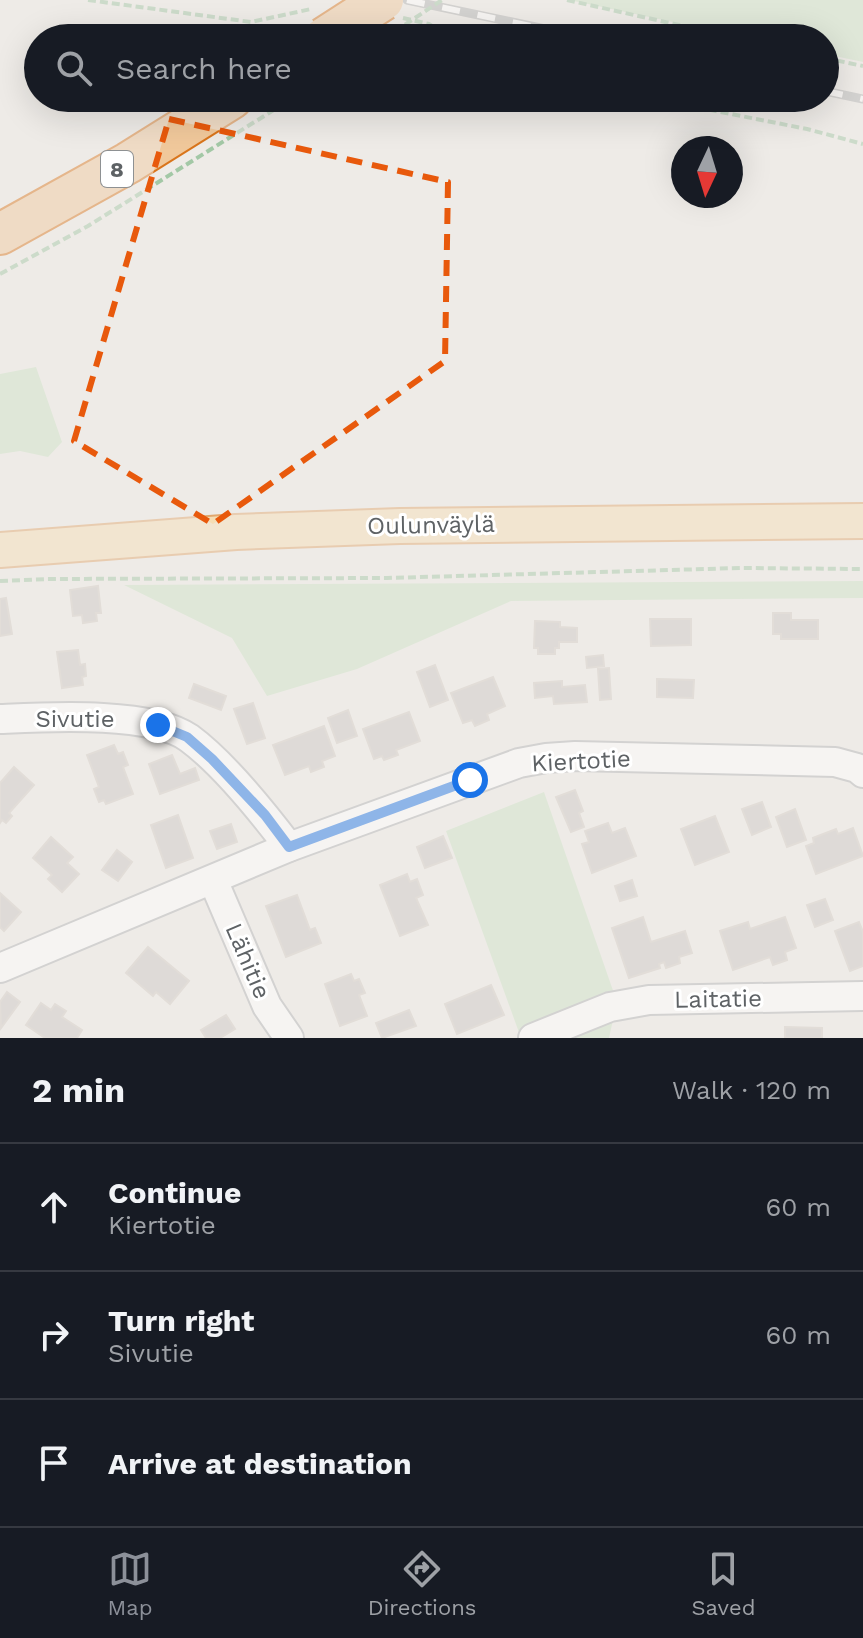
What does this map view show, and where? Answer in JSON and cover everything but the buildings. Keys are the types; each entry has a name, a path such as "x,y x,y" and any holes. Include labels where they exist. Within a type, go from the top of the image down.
{"highway":[{"path":"322,23 383,0"},
{"name":"8","path":"0,234 128,163 210,112"}],"main road":[{"name":"Oulunväylä","path":"0,550 236,532 370,527 565,522 863,521"}],"street":[{"name":"Sivutie","path":"0,719 133,719 187,737 265,815 289,847"},
{"name":"Kiertotie","path":"0,968 289,847 470,780 546,758 835,762 863,773"},
{"name":"Lähitie","path":"213,880 267,1006 289,1038"},
{"name":"Laitatie","path":"533,1038 610,1007 649,1000 863,996"}],"path":[{"path":"88,0 251,22 322,23"},
{"path":"406,24 442,0"},
{"path":"567,0 674,24"},
{"path":"422,22 429,24"},
{"path":"839,61 863,66"},
{"path":"0,274 88,226 271,112"},
{"path":"721,112 863,144"},
{"path":"0,581 387,578 741,568 863,569"}],"highlighted area":[{"path":"169,119 448,182 445,361 213,524 74,441"}],"green space":[{"path":"569,0 863,0 863,62 839,57 839,24 682,24"},
{"path":"36,367 62,442 48,457 20,451 0,454 0,374"},
{"path":"863,581 863,598 511,601 357,669 267,696 232,638 124,585"},
{"path":"544,792 617,1002 609,1038 521,1038 446,831"}],"railway":[{"path":"407,0 521,24"},
{"path":"839,94 863,99"}],"route":[{"path":"158,725 187,737 212,759 265,815 289,847 470,780"}]}
